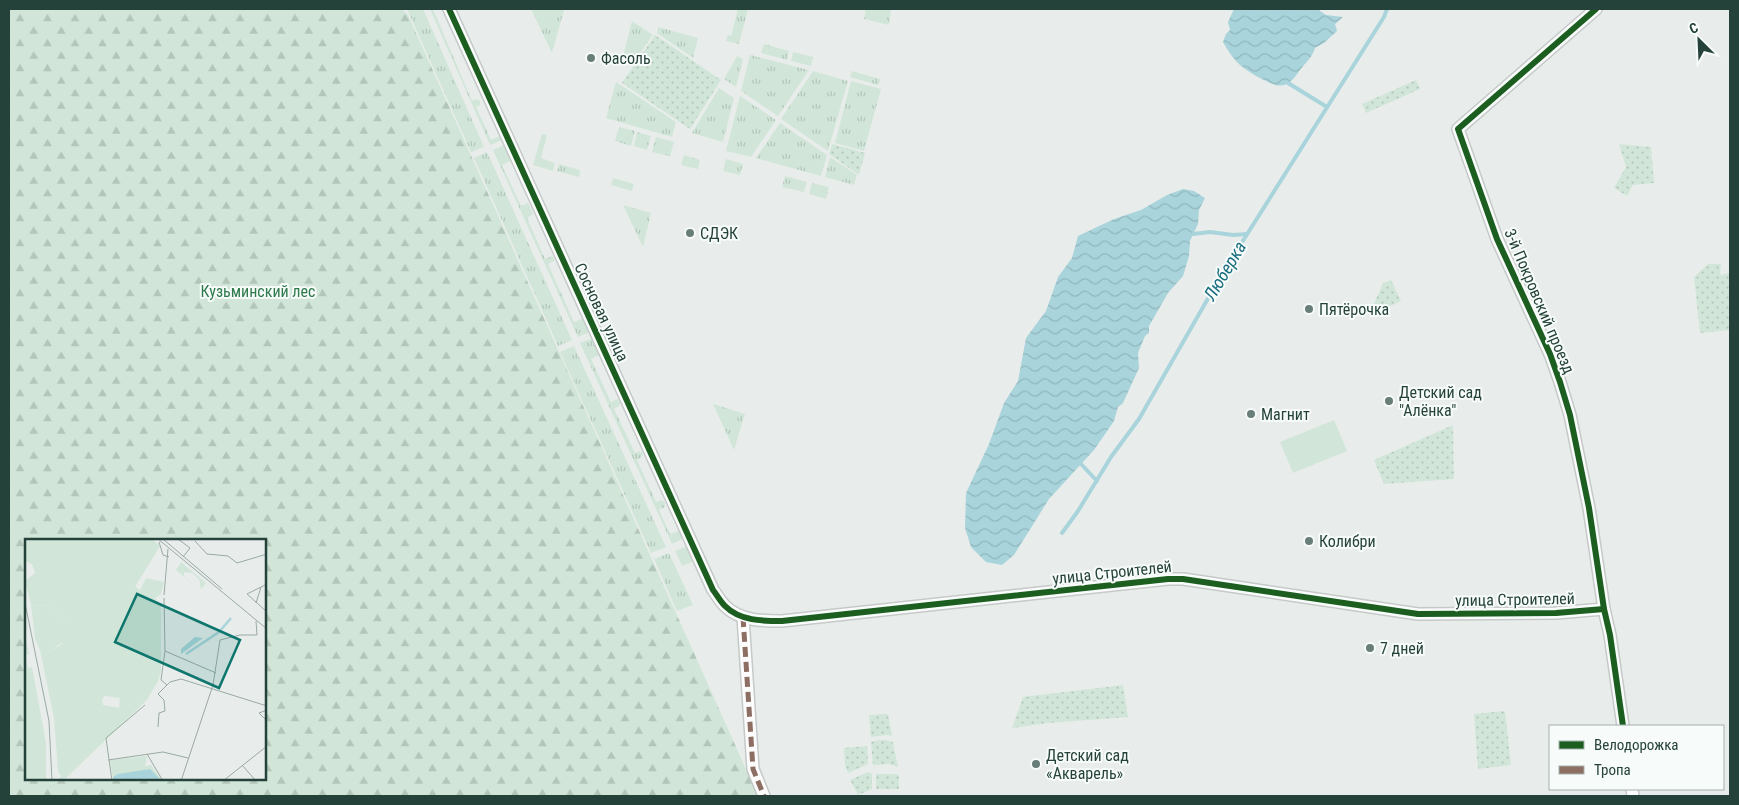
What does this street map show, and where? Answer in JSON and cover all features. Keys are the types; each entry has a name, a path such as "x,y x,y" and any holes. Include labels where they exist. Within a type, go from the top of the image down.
{"street":[{"name":"Сосновая улица","path":"449,9 713,590 725,607 742,617"},
{"name":"3-й Покровский проезд","path":"1596,9 1458,129 1497,239 1550,354 1560,382 1578,448 1589,508 1623,725"},
{"name":"улица Строителей","path":"742,617 761,621 782,621 1175,579 1418,614 1556,613 1604,610"},
{"path":"742,617 753,769 764,796"}],"green space":[{"name":"Кузьминский лес","path":"9,9 402,9 408,15 758,796 9,796"},
{"path":"407,9 423,9 484,147 471,152"},
{"path":"430,9 433,9 472,101 477,99 480,101 480,105 476,107 491,140 500,136 502,140 490,145"},
{"path":"531,9 564,10 552,53"},
{"path":"738,9 748,9 739,44 726,41 728,35 731,36"},
{"path":"866,9 891,9 889,25 864,19"},
{"path":"632,21 653,35 633,63 622,60"},
{"path":"658,27 698,38 693,58 657,33"},
{"path":"655,35 721,80 690,129 622,83"},
{"path":"764,44 789,51 787,60 761,53"},
{"path":"793,52 813,57 811,66 791,61"},
{"path":"750,55 809,70 778,116 741,91"},
{"path":"737,56 743,59 736,87 724,79"},
{"path":"813,71 848,81 828,151 781,119"},
{"path":"852,71 880,79 878,85 850,77"},
{"path":"1416,80 1420,89 1366,113 1362,104"},
{"path":"851,81 881,89 864,151 835,143"},
{"path":"616,82 676,122 672,137 606,118"},
{"path":"719,88 734,98 723,142 692,133"},
{"path":"740,96 776,120 751,157 726,151"},
{"path":"780,123 827,155 821,176 756,158"},
{"path":"619,127 635,131 631,146 615,141"},
{"path":"637,132 651,136 647,150 634,146"},
{"path":"542,134 547,135 541,158 555,163 553,171 533,165"},
{"path":"656,137 674,142 670,156 652,152"},
{"path":"832,144 865,153 859,175 829,154"},
{"path":"1619,144 1651,147 1654,183 1633,185 1627,196 1614,188 1626,167"},
{"path":"505,145 512,160 502,165 521,206 528,203 533,214 527,218 545,259 552,256 554,258 554,261 548,264 574,322 584,318 590,332 578,337 493,150"},
{"path":"487,152 572,340 558,346 474,158"},
{"path":"684,155 700,160 698,169 681,165"},
{"path":"830,157 857,175 854,185 825,177"},
{"path":"726,159 743,164 740,175 723,171"},
{"path":"559,164 580,170 579,177 557,171"},
{"path":"785,176 807,182 804,192 782,187"},
{"path":"613,178 634,184 632,191 611,185"},
{"path":"812,183 829,187 826,199 809,194"},
{"path":"623,205 651,213 643,247"},
{"path":"1708,264 1721,264 1720,275 1730,273 1730,330 1700,333 1694,277"},
{"path":"1391,280 1401,301 1369,316 1383,283"},
{"path":"593,338 601,354 591,359 611,402 617,399 620,402 620,405 614,409 635,453 639,451 643,453 642,457 637,460 656,502 662,500 665,503 665,507 659,510 670,534 682,530 685,538 672,544 580,343"},
{"path":"574,346 666,547 651,553 560,352"},
{"path":"713,404 745,414 734,450"},
{"path":"1334,420 1347,451 1293,473 1280,442"},
{"path":"1453,425 1454,479 1384,484 1374,460"},
{"path":"687,546 694,561 682,566 675,551"},
{"path":"669,553 693,605 677,611 654,559"},
{"path":"1123,685 1128,717 1048,723 1012,728 1023,697"},
{"path":"1505,711 1511,765 1478,769 1474,714"},
{"path":"888,714 892,736 871,737 869,715"},
{"path":"878,740 893,742 898,767 889,764 873,765 871,742"},
{"path":"867,746 868,764 848,773 845,765 844,748"},
{"path":"868,772 872,774 872,789 858,795 850,780"},
{"path":"876,774 899,775 899,789 876,789"}],"water":[{"path":"1234,9 1319,9 1326,15 1343,17 1335,24 1337,31 1324,43 1315,48 1311,57 1295,77 1282,86 1271,84 1246,70 1230,54 1223,42 1230,30 1228,22"},
{"path":"1183,189 1194,191 1205,198 1199,210 1198,224 1190,241 1189,256 1183,276 1168,293 1149,326 1149,333 1145,336 1138,353 1139,368 1123,403 1118,407 1114,421 1094,450 1049,499 1014,555 1002,565 986,562 971,547 965,528 966,493 989,444 1004,403 1018,381 1026,338 1046,311 1058,277 1072,258 1078,236 1114,219 1141,210 1167,195"}],"waterway":[{"name":"Люберка","path":"1062,533 1078,511 1111,457 1139,419 1222,274 1384,17 1387,9"},
{"path":"1288,83 1327,107"},
{"path":"1193,234 1210,232 1233,235 1247,234"},
{"path":"1081,464 1097,481"}],"marked path":[{"path":"743,617 753,769 764,796"}],"cycle path":[{"path":"449,9 713,590 725,606 737,615 759,620 782,621 1168,579 1183,579 1418,614 1556,613 1604,609"},
{"path":"1596,9 1458,129 1497,239 1550,354 1570,415 1589,508 1623,725"}],"place":[{"name":"Фасоль","path":"591,58"},
{"name":"СДЭК","path":"690,233"},
{"name":"Пятёрочка","path":"1309,309"},
{"name":"Детский сад \"Алёнка\"","path":"1389,401"},
{"name":"Магнит","path":"1251,414"},
{"name":"Колибри","path":"1309,541"},
{"name":"7 дней","path":"1370,648"},
{"name":"Детский сад «Акварель»","path":"1036,764"}]}
